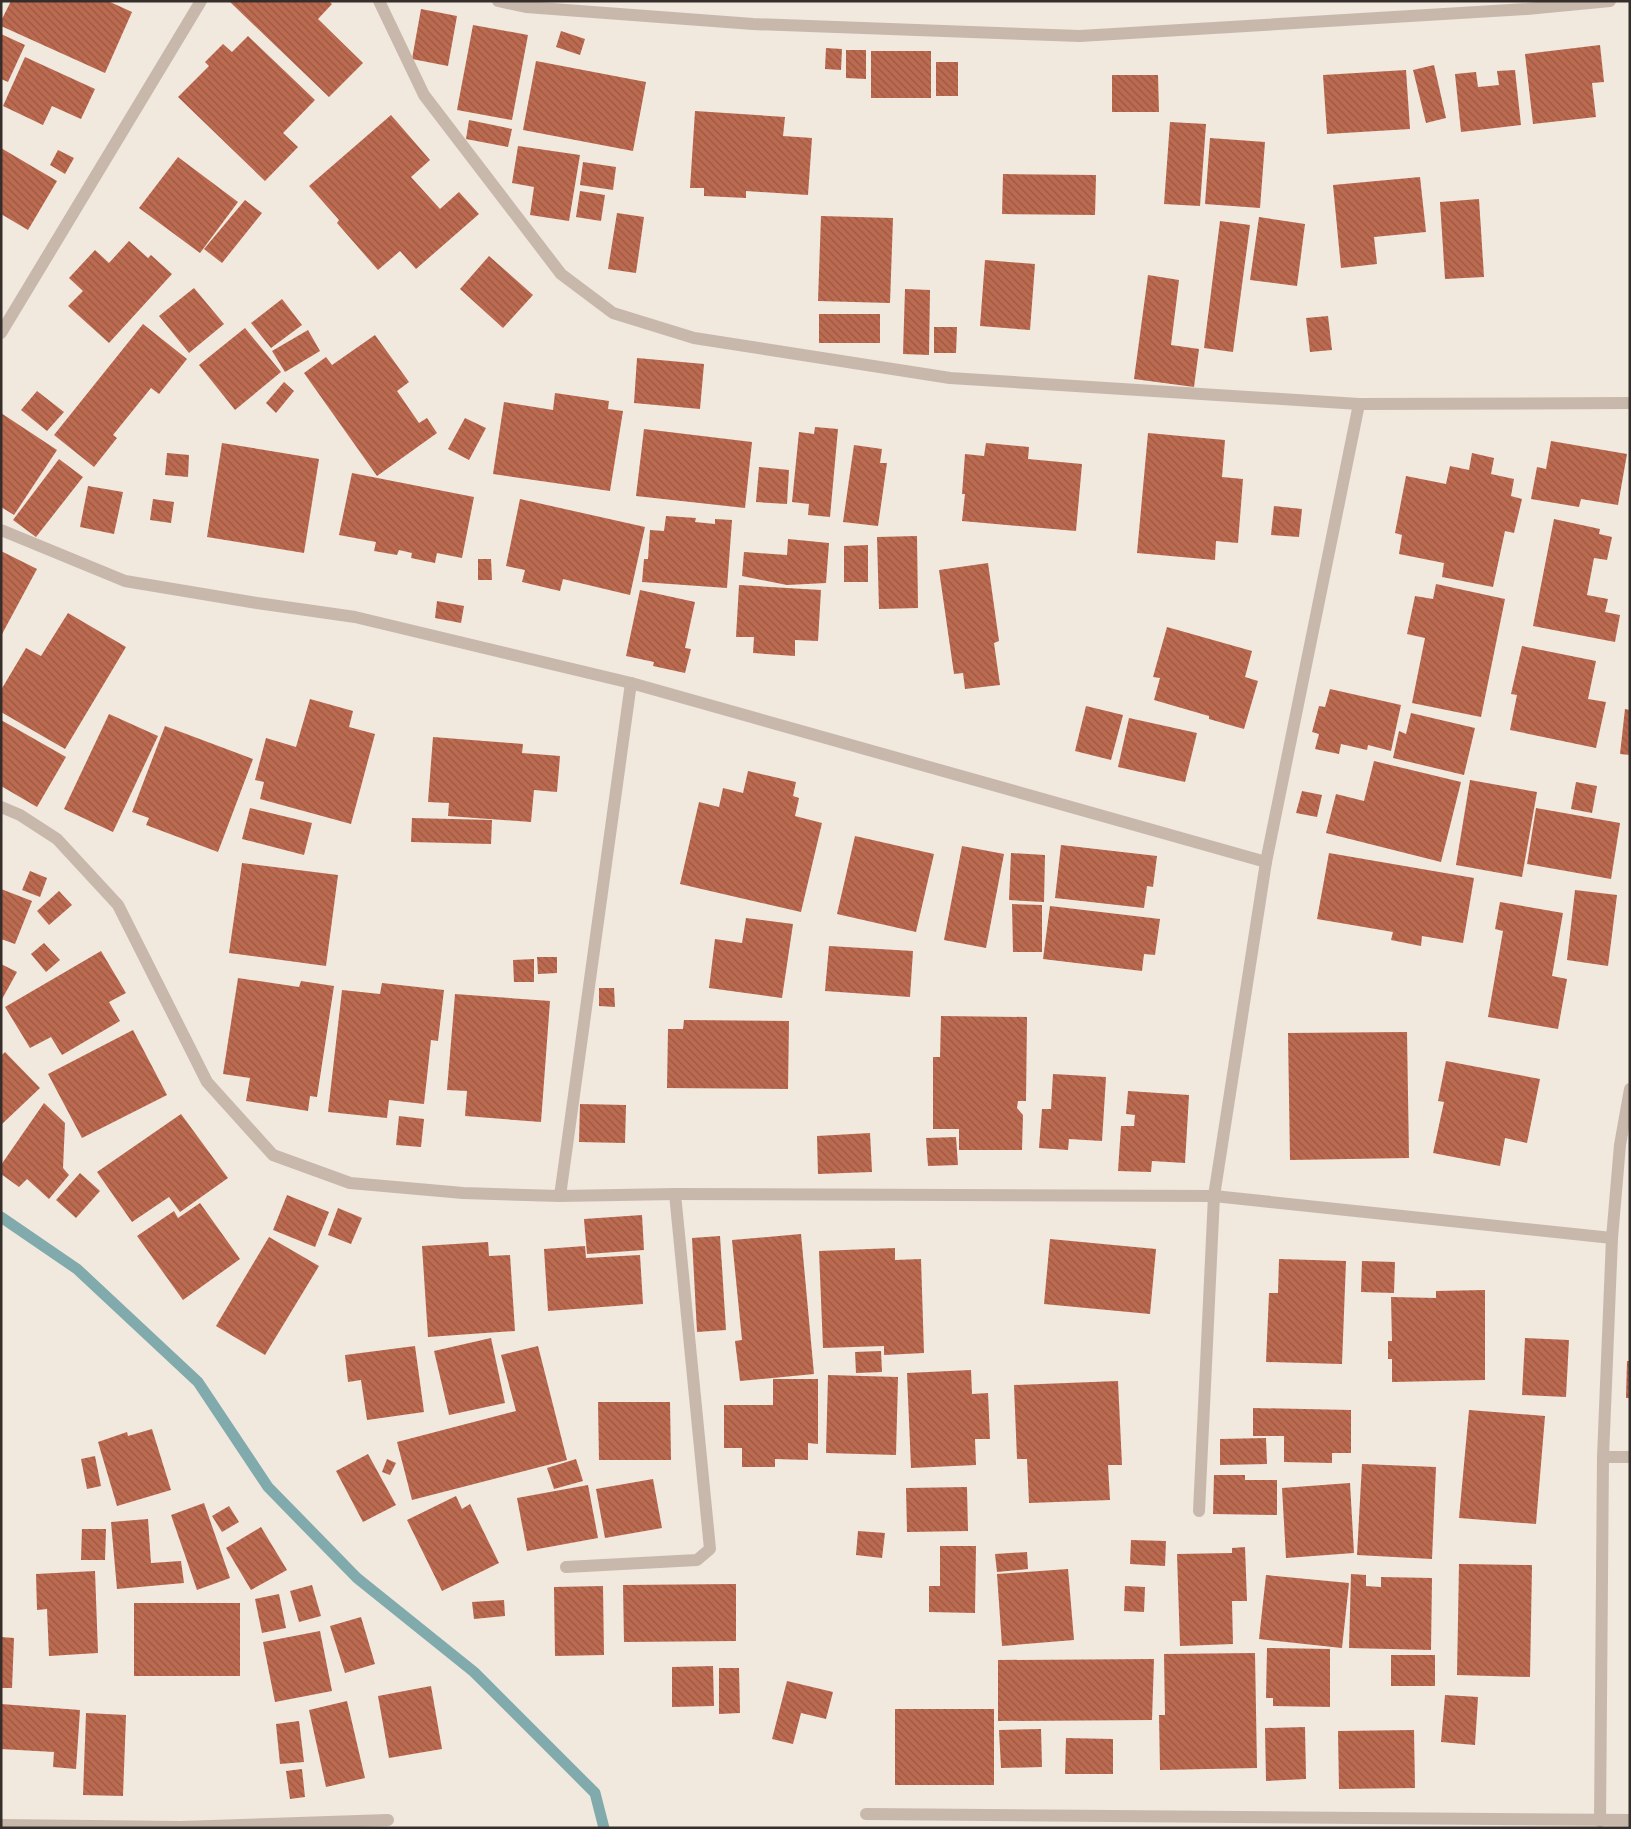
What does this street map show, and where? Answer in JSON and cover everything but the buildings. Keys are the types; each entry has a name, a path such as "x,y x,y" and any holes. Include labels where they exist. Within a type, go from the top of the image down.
{"street":[{"path":"1,333 201,1"},
{"path":"379,1 424,95 562,274 613,313 694,338 950,378 1359,404 1630,403"},
{"path":"498,1 526,7 753,24 1080,36 1527,9 1610,1"},
{"path":"1199,1511 1214,1196 1266,862 1359,404"},
{"path":"1,530 125,581 257,604 355,617 631,683 1266,862"},
{"path":"560,1196 631,683"},
{"path":"1,807 20,815 57,840 118,905 208,1082 273,1155 350,1183 462,1193 560,1196 675,1194 1214,1196 1612,1238"},
{"path":"1600,1821 1604,1457 1612,1238 1625,1145 1630,1089"},
{"path":"566,1567 696,1560 710,1549 675,1194"},
{"path":"1604,1457 1630,1457"},
{"path":"866,1814 1630,1820"},
{"path":"1,1824 181,1827 388,1820"}],"waterway":[{"path":"1,1217 77,1269 198,1382 268,1487 357,1578 474,1672 595,1793 604,1828"}]}
